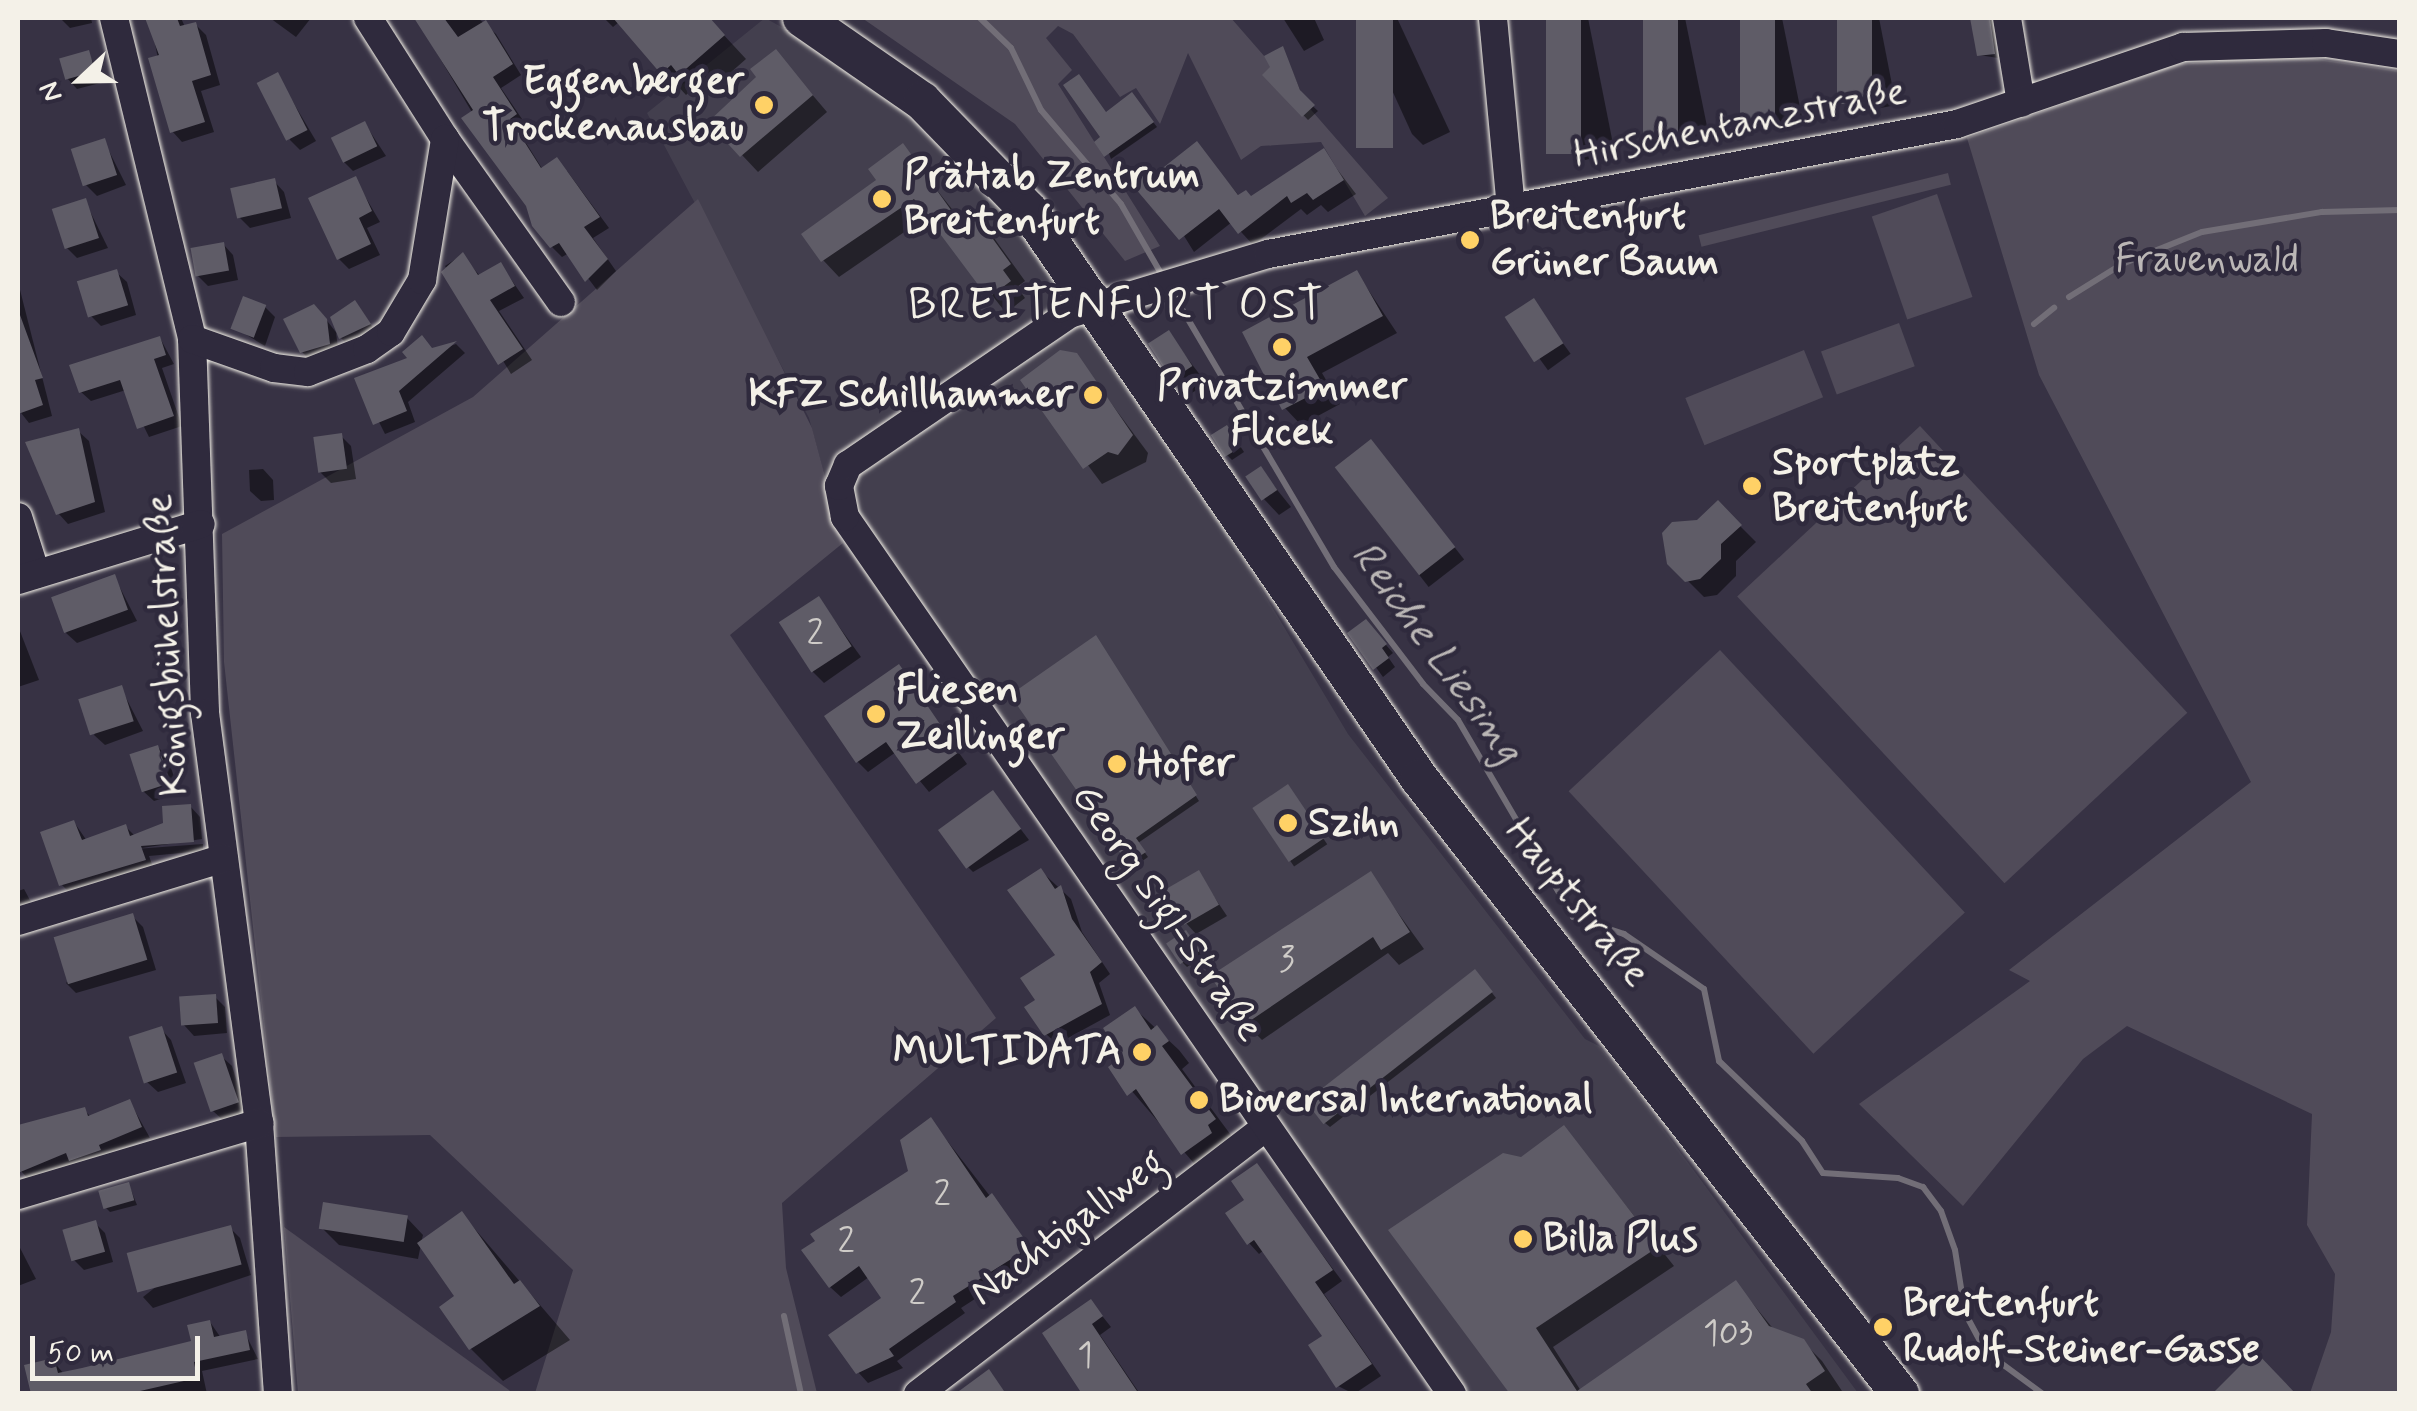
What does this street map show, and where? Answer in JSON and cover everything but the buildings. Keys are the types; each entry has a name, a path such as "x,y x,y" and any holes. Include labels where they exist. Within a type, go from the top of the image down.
{"main road":[{"name":"Hauptstraße","path":"802,18 888,74 965,139 1029,211 1419,778 1900,1394"}],"street":[{"name":"Königsbühelstraße","path":"114,18 192,339 205,713 258,1124 278,1394"},
{"path":"368,18 444,139 561,302"},
{"path":"1493,18 1511,207"},
{"path":"2008,18 2021,103"},
{"name":"Hirschentanzstraße","path":"1093,302 1412,222 1942,127 2183,47 2326,42 2400,54"},
{"path":"192,339 259,364 308,372 367,349 390,332 422,280 444,139"},
{"name":"Georg Sigl-Straße","path":"1093,302 848,465 840,501 1452,1394"},
{"path":"18,517 27,577 201,524"},
{"path":"18,921 224,858"},
{"path":"18,1195 258,1124"},
{"name":"Nachtigallweg","path":"918,1394 1266,1127"}],"shaded area":[{"path":"765,18 847,63 938,134 986,181 1214,510 1348,734 1585,1039 1599,1046 1630,1084 1858,1393 1435,1393 843,543 809,418 647,113"}],"green space":[{"path":"862,18 1231,18 1388,198 1365,216 1321,142 1261,146 1241,160 1188,53 1160,124 1136,88 1120,97 1073,34 1058,26 1046,38 1072,70 1058,84 1160,246 1125,261 1015,124"},
{"name":"Frauenwald","path":"2297,56 2399,71 2399,1393 2310,1393 2331,1332 2335,1274 2307,1225 2312,1114 2127,1026 2083,1059 1963,1206 1859,1104 2030,981 2009,970 2251,782 2039,375 1967,138 2178,64"},
{"path":"1948,173 1951,185 1702,247 1699,235"},
{"path":"1937,194 1972,297 1907,320 1872,216"},
{"path":"698,199 812,428 843,543 730,635 996,1018 782,1203 786,1268 817,1393 535,1393 573,1270 430,1135 276,1137 224,662 222,534 473,397"},
{"path":"1899,323 1915,366 1837,395 1821,351"},
{"path":"1804,350 1823,397 1704,445 1685,398"},
{"path":"1920,426 2187,713 2005,883 1737,596"},
{"path":"1720,650 1965,913 1813,1054 1569,791"},
{"path":"284,1227 513,1393 298,1393"}],"waterway":[{"name":"Reiche Liesing","path":"980,18 1011,48 1041,110 1121,204 1163,277"},
{"path":"2069,297 2122,264 2202,232 2322,212 2400,210"},
{"name":"Reiche Liesing","path":"1172,292 1334,567 1423,684 1458,720 1573,917 1624,934 1704,989 1719,1061 1802,1141 1823,1173 1898,1178 1923,1187 1941,1211 1955,1250 1965,1313 1986,1352 2043,1394"},
{"path":"2034,324 2054,308"},
{"path":"784,1316 801,1394"}],"place":[{"name":"Eggenberger Trockenausbau","path":"764,105"},
{"name":"PräHab Zentrum Breitenfurt","path":"882,199"},
{"name":"Breitenfurt Grüner Baum","path":"1470,240"},
{"name":"Privatzimmer Flicek","path":"1282,347"},
{"name":"KFZ Schillhammer","path":"1093,395"},
{"name":"Sportplatz Breitenfurt","path":"1752,486"},
{"name":"Fliesen Zeillinger","path":"876,714"},
{"name":"Hofer","path":"1117,764"},
{"name":"Szihn","path":"1288,823"},
{"name":"MULTIDATA","path":"1142,1052"},
{"name":"Bioversal International","path":"1199,1100"},
{"name":"Billa Plus","path":"1523,1239"},
{"name":"Breitenfurt Rudolf-Steiner-Gasse","path":"1883,1327"}],"district":[{"name":"BREITENFURT OST","path":"1117,306"}]}
